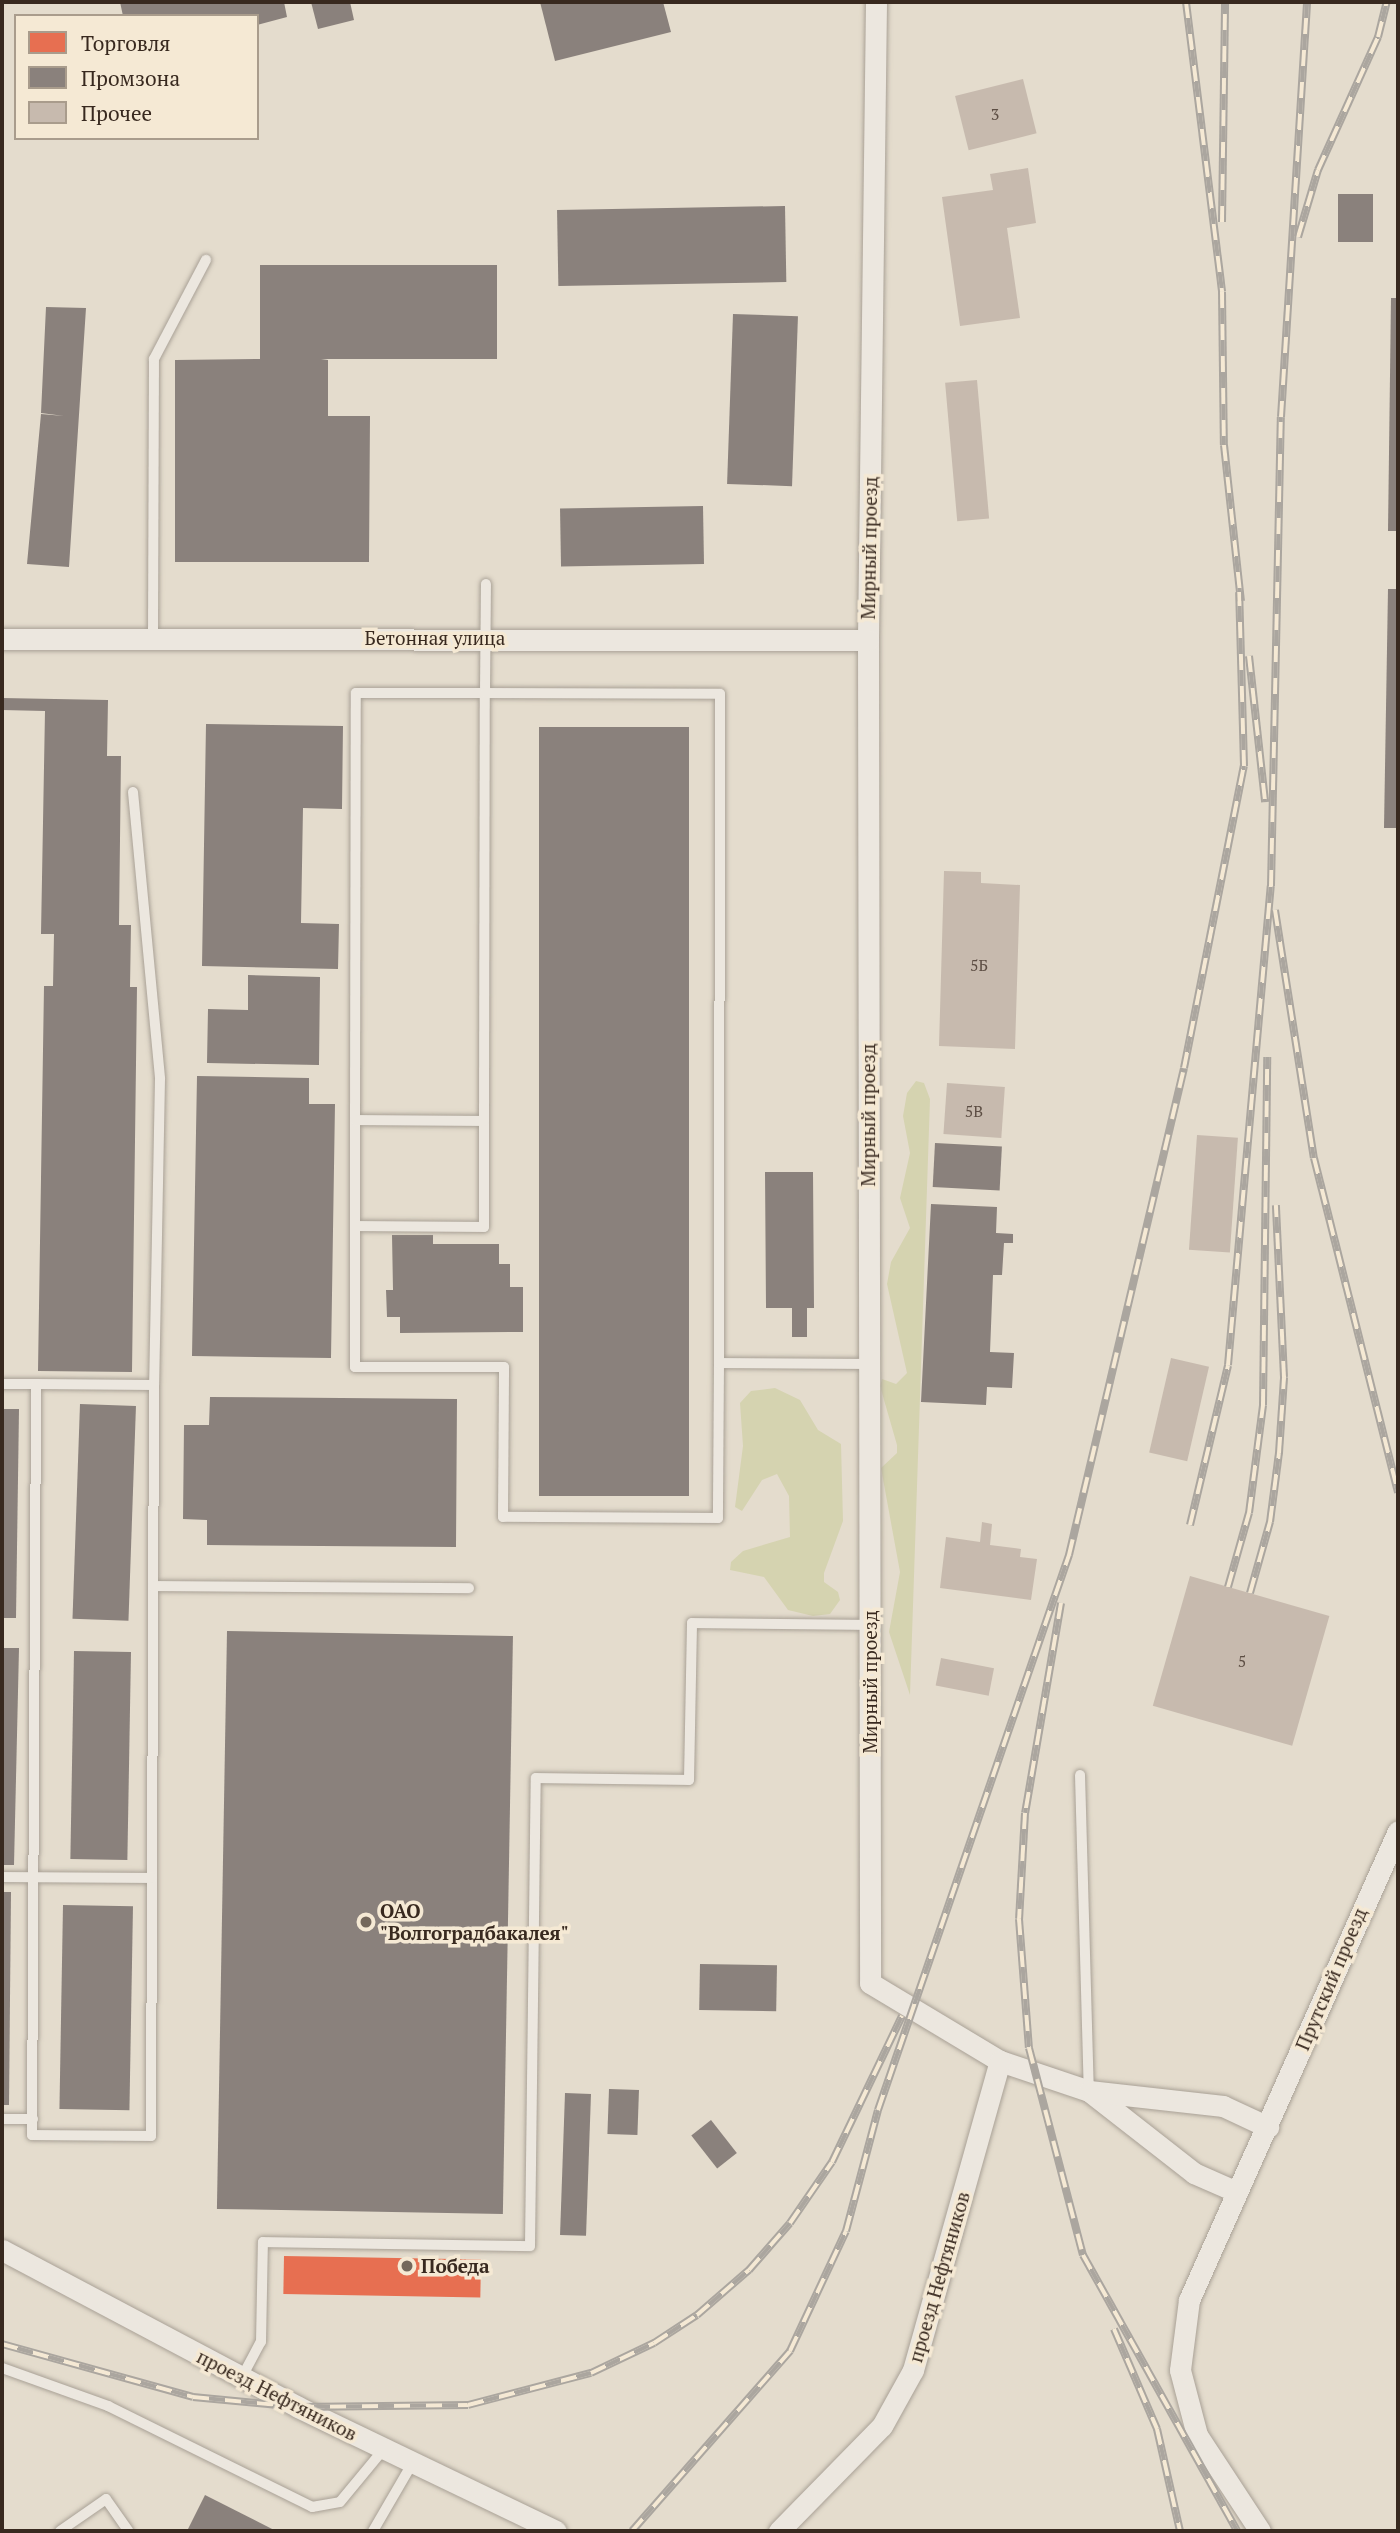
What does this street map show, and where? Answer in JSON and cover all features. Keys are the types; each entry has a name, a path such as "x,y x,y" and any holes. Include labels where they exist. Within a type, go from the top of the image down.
{"street":[{"name":"Мирный проезд","path":"876,2 868,640 870,1983 1000,2061 1089,2091"},
{"name":"Бетонная улица","path":"2,639 868,640"},
{"name":"Прутский проезд","path":"1261,2531 1196,2435 1180,2370 1189,2300 1268,2127 1358,1912 1398,1832"},
{"name":"проезд Нефтяников","path":"779,2531 882,2426 913,2370 1000,2061"},
{"path":"1089,2091 1223,2106 1268,2127"},
{"path":"1089,2091 1194,2173 1237,2192"},
{"name":"проезд Нефтяников","path":"2,2250 383,2450 556,2531"}],"lane":[{"path":"153,638 154,359 206,260"},
{"path":"355,1226 484,1227 486,584"},
{"path":"356,692 720,694 718,1518 503,1517 504,1367 355,1367 355,1120 356,692"},
{"path":"36,1384 32,2135 151,2136 154,1385 160,1079 133,792"},
{"path":"355,1120 484,1121"},
{"path":"719,1363 868,1364"},
{"path":"2,1384 154,1385"},
{"path":"153,1586 470,1588"},
{"path":"243,2377 261,2342 262,2242 530,2246 536,1778 689,1780 692,1623 870,1625"},
{"path":"1080,1775 1089,2091"},
{"path":"2,1877 152,1878"},
{"path":"2,2119 33,2119"},
{"path":"2,2368 108,2406 312,2507 340,2502 383,2450"},
{"path":"373,2531 412,2464"},
{"path":"60,2531 106,2499 128,2531"}],"shaded area":[{"path":"916,1081 924,1083 930,1099 910,1695 889,1632 900,1572 881,1468 897,1453 897,1445 880,1386 882,1379 896,1384 907,1373 887,1284 891,1262 910,1228 900,1198 910,1153 903,1116 907,1093"},
{"path":"775,1388 800,1400 818,1430 841,1444 843,1521 824,1573 824,1582 838,1592 840,1600 830,1614 813,1616 788,1610 764,1577 730,1570 731,1562 743,1551 790,1537 789,1496 777,1474 762,1480 742,1511 735,1507 743,1446 740,1403 751,1391"}],"building: Торговля":[{"path":"284,2256 481,2259 480,2297 283,2294"}],"building: Промзона":[{"path":"120,2 284,2 287,17 259,24 259,14 123,14"},
{"path":"311,2 350,2 354,20 318,29"},
{"path":"540,2 663,2 671,32 555,61"},
{"path":"1338,194 1373,194 1373,242 1338,242"},
{"path":"785,206 786,282 558,286 557,210"},
{"path":"260,265 497,265 497,359 321,359 328,360 328,416 370,416 369,562 175,562 175,360 260,359"},
{"path":"1391,298 1398,298 1398,531 1388,531"},
{"path":"46,307 86,308 69,567 27,564 41,414 64,416 41,413"},
{"path":"733,314 798,316 792,486 727,484"},
{"path":"703,506 704,564 561,566 560,508"},
{"path":"1388,589 1398,589 1398,828 1384,828"},
{"path":"2,698 108,700 107,756 121,756 119,925 131,925 130,987 137,987 132,1372 38,1371 44,986 53,986 54,934 41,934 45,711 2,710"},
{"path":"206,724 343,726 342,809 303,808 301,923 339,924 338,969 202,966"},
{"path":"539,727 689,727 689,1496 539,1496"},
{"path":"248,975 320,977 319,1065 207,1063 208,1009 248,1010"},
{"path":"197,1076 309,1078 309,1104 335,1104 331,1358 192,1356"},
{"path":"935,1143 1002,1147 1000,1190 933,1187"},
{"path":"765,1172 813,1172 814,1308 807,1308 807,1337 792,1337 792,1308 766,1308"},
{"path":"931,1204 997,1207 996,1233 1013,1234 1013,1243 1004,1243 1002,1275 993,1275 990,1352 1014,1353 1012,1388 987,1387 986,1405 921,1402"},
{"path":"392,1235 433,1235 433,1244 499,1244 499,1264 510,1264 510,1287 523,1287 523,1332 400,1333 400,1317 387,1317 386,1290 393,1290"},
{"path":"210,1397 457,1399 456,1547 207,1545 207,1520 183,1519 184,1425 209,1425"},
{"path":"80,1404 136,1406 128,1621 72,1619"},
{"path":"2,1409 19,1409 16,1618 2,1618"},
{"name":"ОАО \"Волгоградбакалея\"","path":"227,1631 513,1636 503,2214 217,2209"},
{"path":"2,1648 19,1648 14,1865 2,1865"},
{"path":"74,1651 131,1652 127,1860 70,1859"},
{"path":"2,1892 11,1892 9,2105 2,2105"},
{"path":"63,1905 133,1906 129,2110 59,2109"},
{"path":"700,1964 777,1965 776,2011 699,2010"},
{"path":"609,2089 639,2090 637,2135 607,2134"},
{"path":"565,2093 591,2094 586,2236 560,2235"},
{"path":"711,2120 737,2153 717,2168 691,2135"},
{"path":"205,2495 276,2531 187,2531"}],"building: Прочее":[{"path":"1023,79 1037,133 969,150 955,96"},
{"path":"1028,168 1036,223 1007,228 1020,318 960,326 942,197 993,190 990,174"},
{"path":"977,380 989,518 957,521 945,383"},
{"path":"944,871 981,872 981,883 1020,885 1015,1049 939,1046"},
{"path":"947,1083 1005,1087 1001,1138 943,1134"},
{"path":"1197,1135 1238,1138 1230,1253 1189,1250"},
{"path":"1171,1358 1209,1367 1187,1461 1149,1453"},
{"path":"982,1522 992,1524 990,1545 1021,1549 1020,1557 1037,1559 1031,1600 940,1588 946,1537 980,1542"},
{"path":"1190,1576 1329,1616 1292,1746 1153,1706"},
{"path":"941,1658 994,1668 989,1696 936,1685"}],"railway":[{"path":"1186,2 1222,292 1224,445 1241,601"},
{"path":"1222,222 1225,2"},
{"path":"1190,1525 1228,1365 1271,886 1281,417 1307,2"},
{"path":"1298,237 1318,170 1378,37 1387,2"},
{"path":"632,2531 790,2351 846,2231 878,2110 1069,1555 1184,1068 1244,766 1239,592"},
{"path":"1249,656 1265,802"},
{"path":"1275,910 1314,1158 1398,1493"},
{"path":"1228,1587 1249,1513 1263,1405 1267,1057"},
{"path":"1250,1593 1270,1522 1279,1453 1284,1377 1276,1205"},
{"path":"1061,1603 1025,1813 1019,1919 1029,2048 1083,2255 1237,2531"},
{"path":"2,2344 193,2397 298,2407 468,2405 591,2373 654,2343 697,2315 749,2270 790,2223 832,2162 902,2016"},
{"path":"1114,2329 1157,2429 1180,2531"}],"place":[{"name":"ОАО \"Волгоградбакалея\"","path":"366,1922"},
{"name":"Победа","path":"407,2266"}]}
